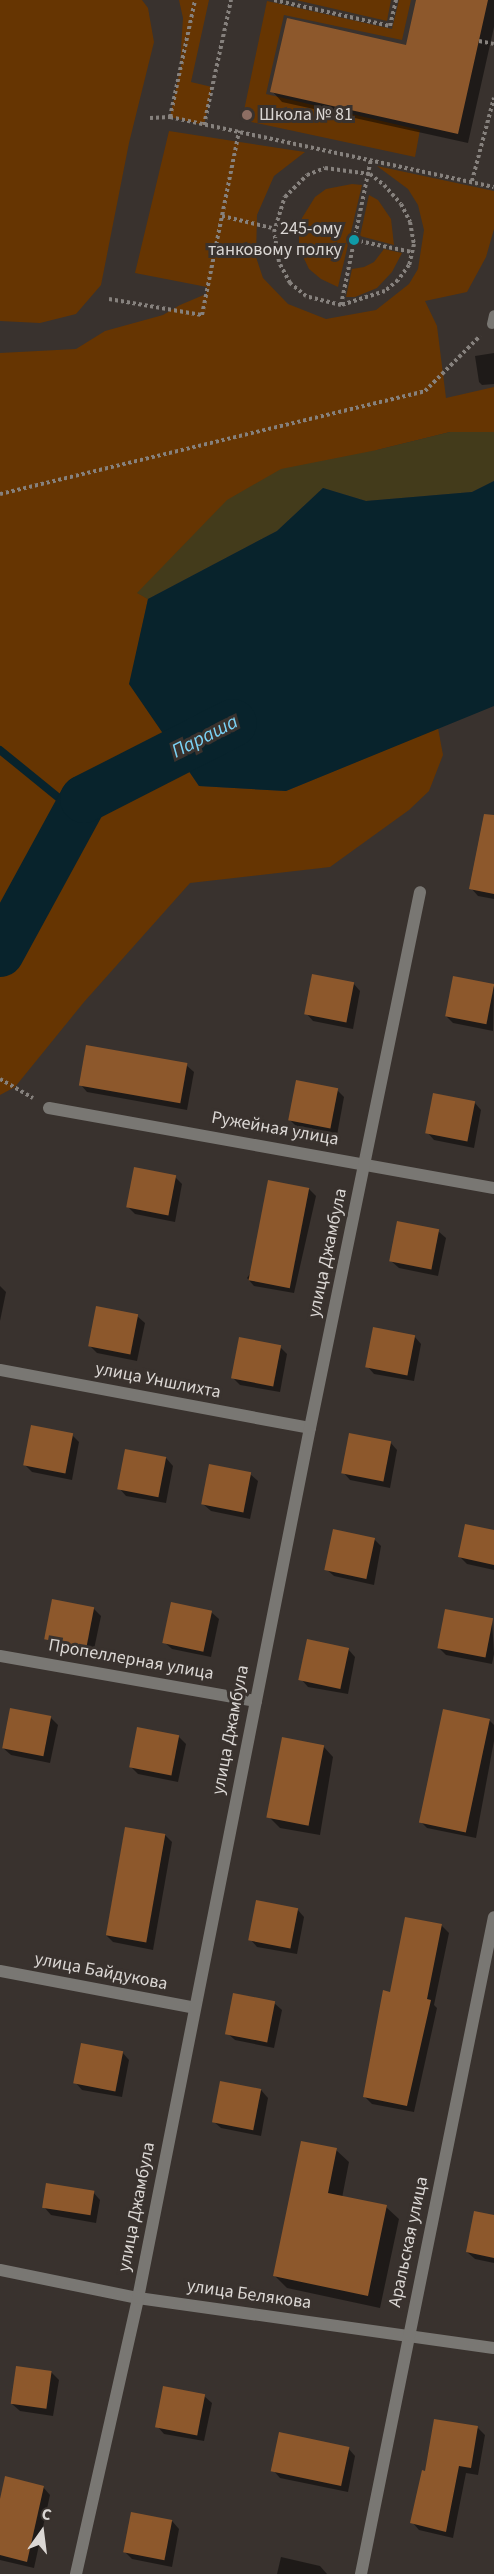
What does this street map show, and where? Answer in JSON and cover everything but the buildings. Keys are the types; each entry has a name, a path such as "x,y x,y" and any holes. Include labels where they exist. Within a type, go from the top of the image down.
{"street":[{"name":"улица Джамбула","path":"76,2574 138,2298 310,1428 420,892"},
{"name":"Ружейная улица","path":"49,1108 366,1163 494,1188"},
{"name":"улица Уншлихта","path":"0,1370 310,1428"},
{"name":"Пропеллерная улица","path":"0,1656 256,1701"},
{"name":"Аральская улица","path":"361,2574 494,1917"},
{"name":"улица Байдукова","path":"0,1971 195,2008"},
{"name":"улица Белякова","path":"0,2271 138,2298 408,2334 494,2348"}],"path":[{"path":"170,117 195,0"},
{"path":"204,124 231,0"},
{"path":"274,0 390,26 396,0"},
{"path":"479,41 494,44"},
{"path":"472,182 494,98"},
{"path":"150,118 170,117 494,187"},
{"path":"109,299 202,315 239,131"},
{"path":"341,305 370,174 371,159"},
{"path":"325,168 370,174 401,204 410,222 414,244 412,252 409,265 398,280 385,291 341,305 306,296 290,283 279,262 274,232 285,197 307,175 325,168"},
{"path":"222,216 272,228"},
{"path":"354,240 412,252"},
{"path":"0,494 426,391 493,320"},
{"path":"0,1079 49,1108"}],"shaded area":[{"path":"0,0 142,0 148,8 154,42 129,143 101,285 76,314 40,323 0,321"},
{"path":"179,0 209,0 191,82 212,87 204,125 170,117 190,23 180,65 183,18"},
{"path":"296,0 391,0 387,21"},
{"path":"399,0 411,0 402,40 284,15 266,94 420,130 415,157 242,120 267,1 392,29"},
{"path":"169,131 305,152 274,176 257,215 256,257 263,278 288,304 326,319 376,310 409,284 418,269 424,230 418,205 408,189 377,166 494,191 494,229 486,257 467,292 425,301 437,326 446,398 494,387 494,432 450,432 377,450 138,593 148,599 130,684 199,786 286,791 438,728 443,755 429,791 409,810 330,867 190,883 84,1002 15,1087 0,1095 0,353 76,349 105,331 163,315 206,294 207,287 135,273"},
{"path":"352,184 362,185 338,287 321,279 309,269 299,248 299,233 302,218 315,197 326,189"},
{"path":"369,195 378,200 391,219 394,245 360,236"},
{"path":"384,249 402,253 392,272 377,288 355,297 346,297 352,269 374,262"}],"sand":[{"path":"450,432 494,432 494,481 472,492 366,501 323,488 277,531 148,599 137,593 227,500 281,469 377,450"}],"water":[{"path":"494,481 494,706 286,791 199,786 129,684 148,599 277,531 323,488 366,501 472,492"}],"waterway":[{"name":"Параша","path":"0,953 84,799 233,723"},
{"path":"0,750 76,812"}],"place":[{"name":"Школа № 81","path":"247,115"},
{"name":"245-ому танковому полку","path":"354,240"}]}
